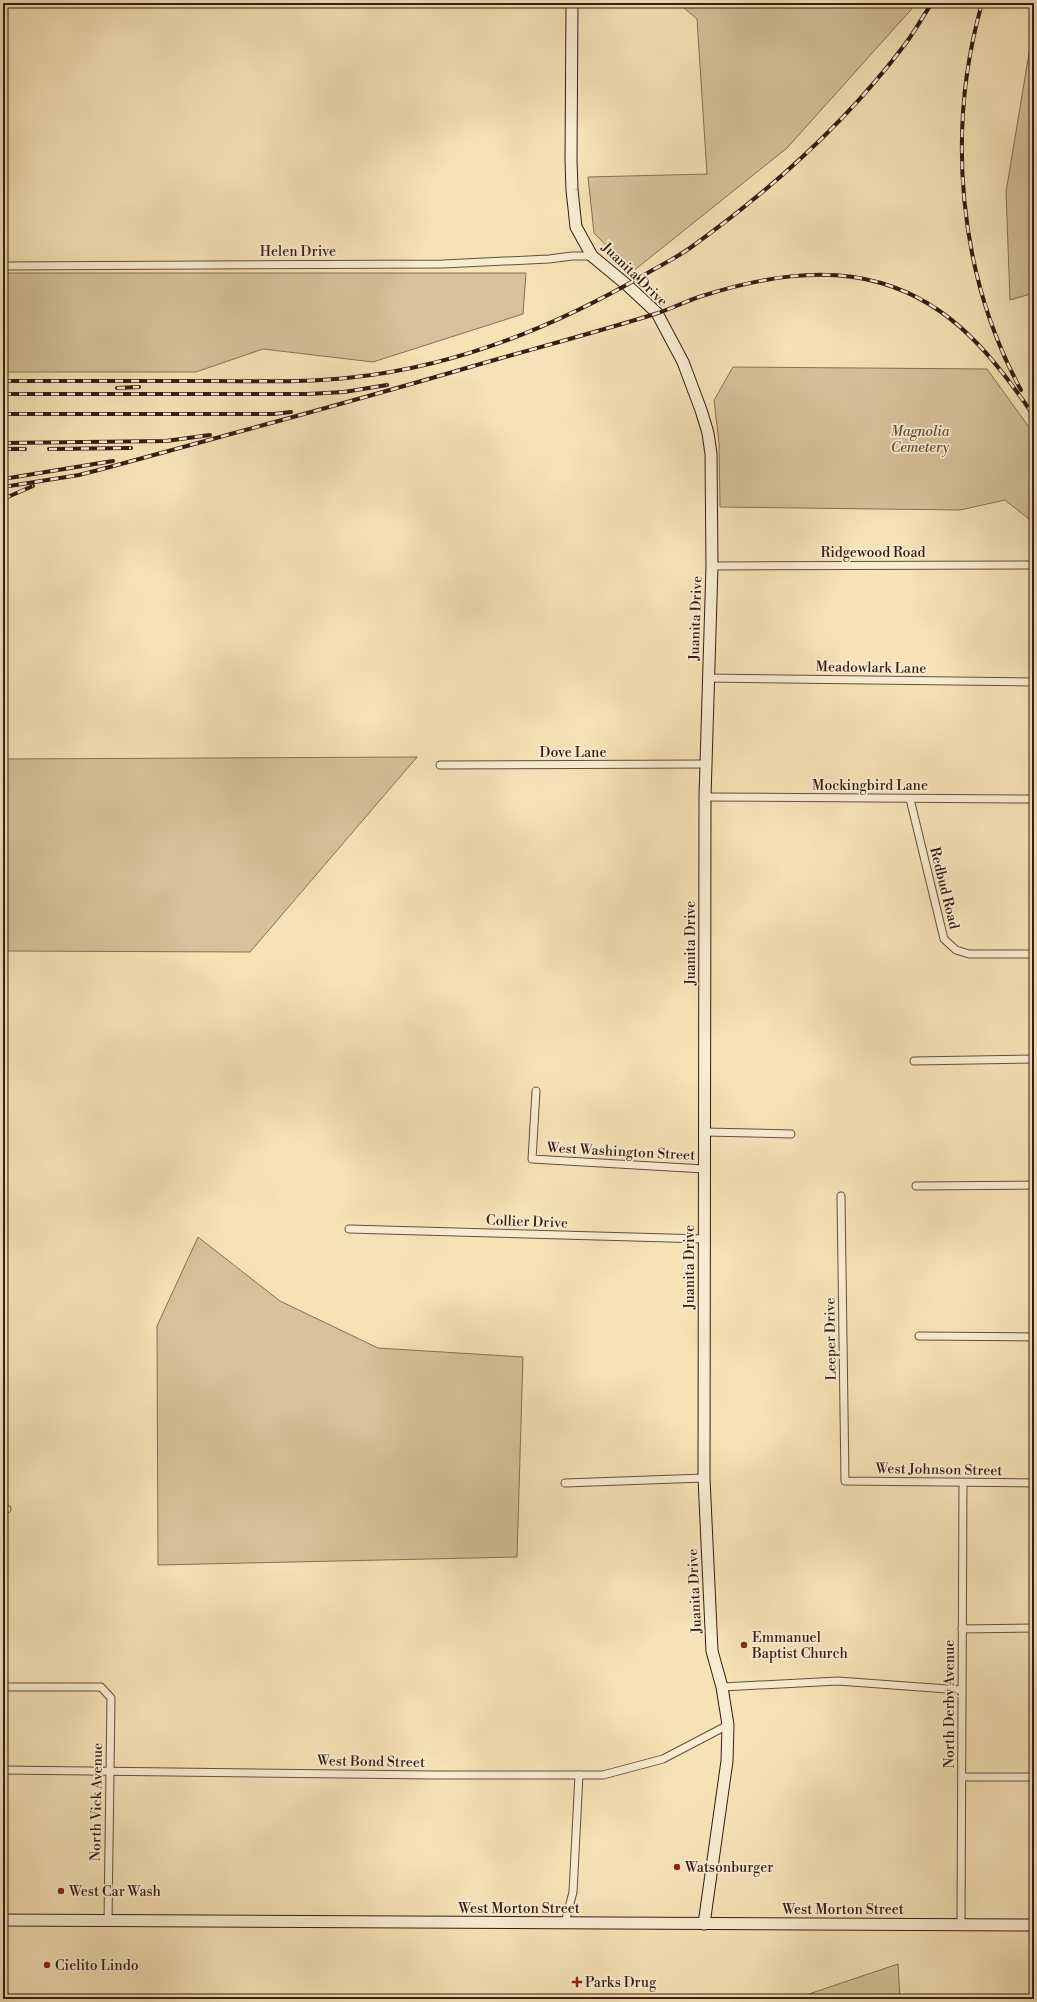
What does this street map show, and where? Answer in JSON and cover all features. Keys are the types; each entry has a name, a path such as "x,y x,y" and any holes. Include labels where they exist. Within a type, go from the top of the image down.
{"street":[{"name":"Juanita Drive","path":"572,3 572,190 576,227 592,256 627,285 657,313 683,362 703,416 711,454 712,566 705,797 704,1478 712,1651 722,1687 728,1725 727,1761 704,1924"},
{"name":"Helen Drive","path":"3,266 443,264 592,256"},
{"name":"Ridgewood Road","path":"712,566 1034,565"},
{"name":"Meadowlark Lane","path":"708,678 1034,682"},
{"name":"Dove Lane","path":"440,765 706,764"},
{"name":"Mockingbird Lane","path":"705,797 1034,799"},
{"name":"Redbud Road","path":"910,799 944,939 956,950 969,954 1034,954"},
{"path":"914,1060 1034,1059"},
{"name":"West Washington Street","path":"536,1091 532,1159 704,1169"},
{"name":"West Washington Street","path":"705,1132 791,1134"},
{"path":"916,1186 1034,1185"},
{"name":"Leeper Drive","path":"842,1196 844,1481"},
{"name":"Collier Drive","path":"349,1229 704,1239"},
{"path":"919,1336 1034,1337"},
{"path":"565,1484 704,1478"},
{"name":"West Johnson Street","path":"844,1481 1034,1483"},
{"name":"North Derby Avenue","path":"961,1924 963,1777 961,1690 963,1483"},
{"path":"962,1629 1034,1628"},
{"path":"722,1687 838,1681 961,1690"},
{"name":"North Vick Avenue","path":"3,1687 102,1687 111,1698 108,1921"},
{"name":"West Bond Street","path":"3,1770 110,1770 432,1775 603,1775 663,1759 728,1725"},
{"path":"565,1923 573,1892 580,1775"},
{"path":"963,1777 1034,1777"},
{"name":"West Morton Street","path":"3,1920 704,1924 1034,1924"}],"green space":[{"path":"678,3 917,3 787,148 632,272 594,233 588,177 707,174 697,19"},
{"path":"1034,23 1034,293 1010,300 1006,192"},
{"path":"3,273 526,273 523,314 373,362 263,349 196,372 3,372"},
{"name":"Magnolia Cemetery","path":"733,367 987,369 1034,434 1034,523 1005,500 960,510 720,507 719,443 714,400"},
{"path":"417,757 250,952 3,951 3,759"},
{"path":"198,1237 280,1301 378,1348 523,1357 517,1557 158,1565 157,1326"},
{"path":"898,1964 900,1999 794,1999"}],"railway":[{"path":"3,381 283,381 337,379 393,372 430,364 468,353 541,327 610,294 679,255 720,226 778,179 833,128 858,101 913,34 932,3"},
{"path":"982,3 971,51 964,101 962,151 964,201 971,250 983,298 1000,345 1021,390"},
{"path":"3,487 79,475 110,467 609,328 724,290 768,279 791,276 836,275 859,278 881,283 907,292 930,304 969,335 987,354 1019,394 1034,416"},
{"path":"3,394 308,394 344,392 387,385"},
{"path":"117,388 139,387"},
{"path":"3,414 274,414 291,412"},
{"path":"3,443 166,441 210,435"},
{"path":"49,449 131,448"},
{"path":"3,449 25,449"},
{"path":"3,479 113,461"},
{"path":"3,499 33,486"}],"place":[{"name":"Emmanuel Baptist Church","path":"744,1645"},
{"name":"Watsonburger","path":"677,1867"},
{"name":"West Car Wash","path":"61,1891"},
{"name":"Cielito Lindo","path":"47,1965"},
{"name":"Parks Drug","path":"577,1982"}]}
